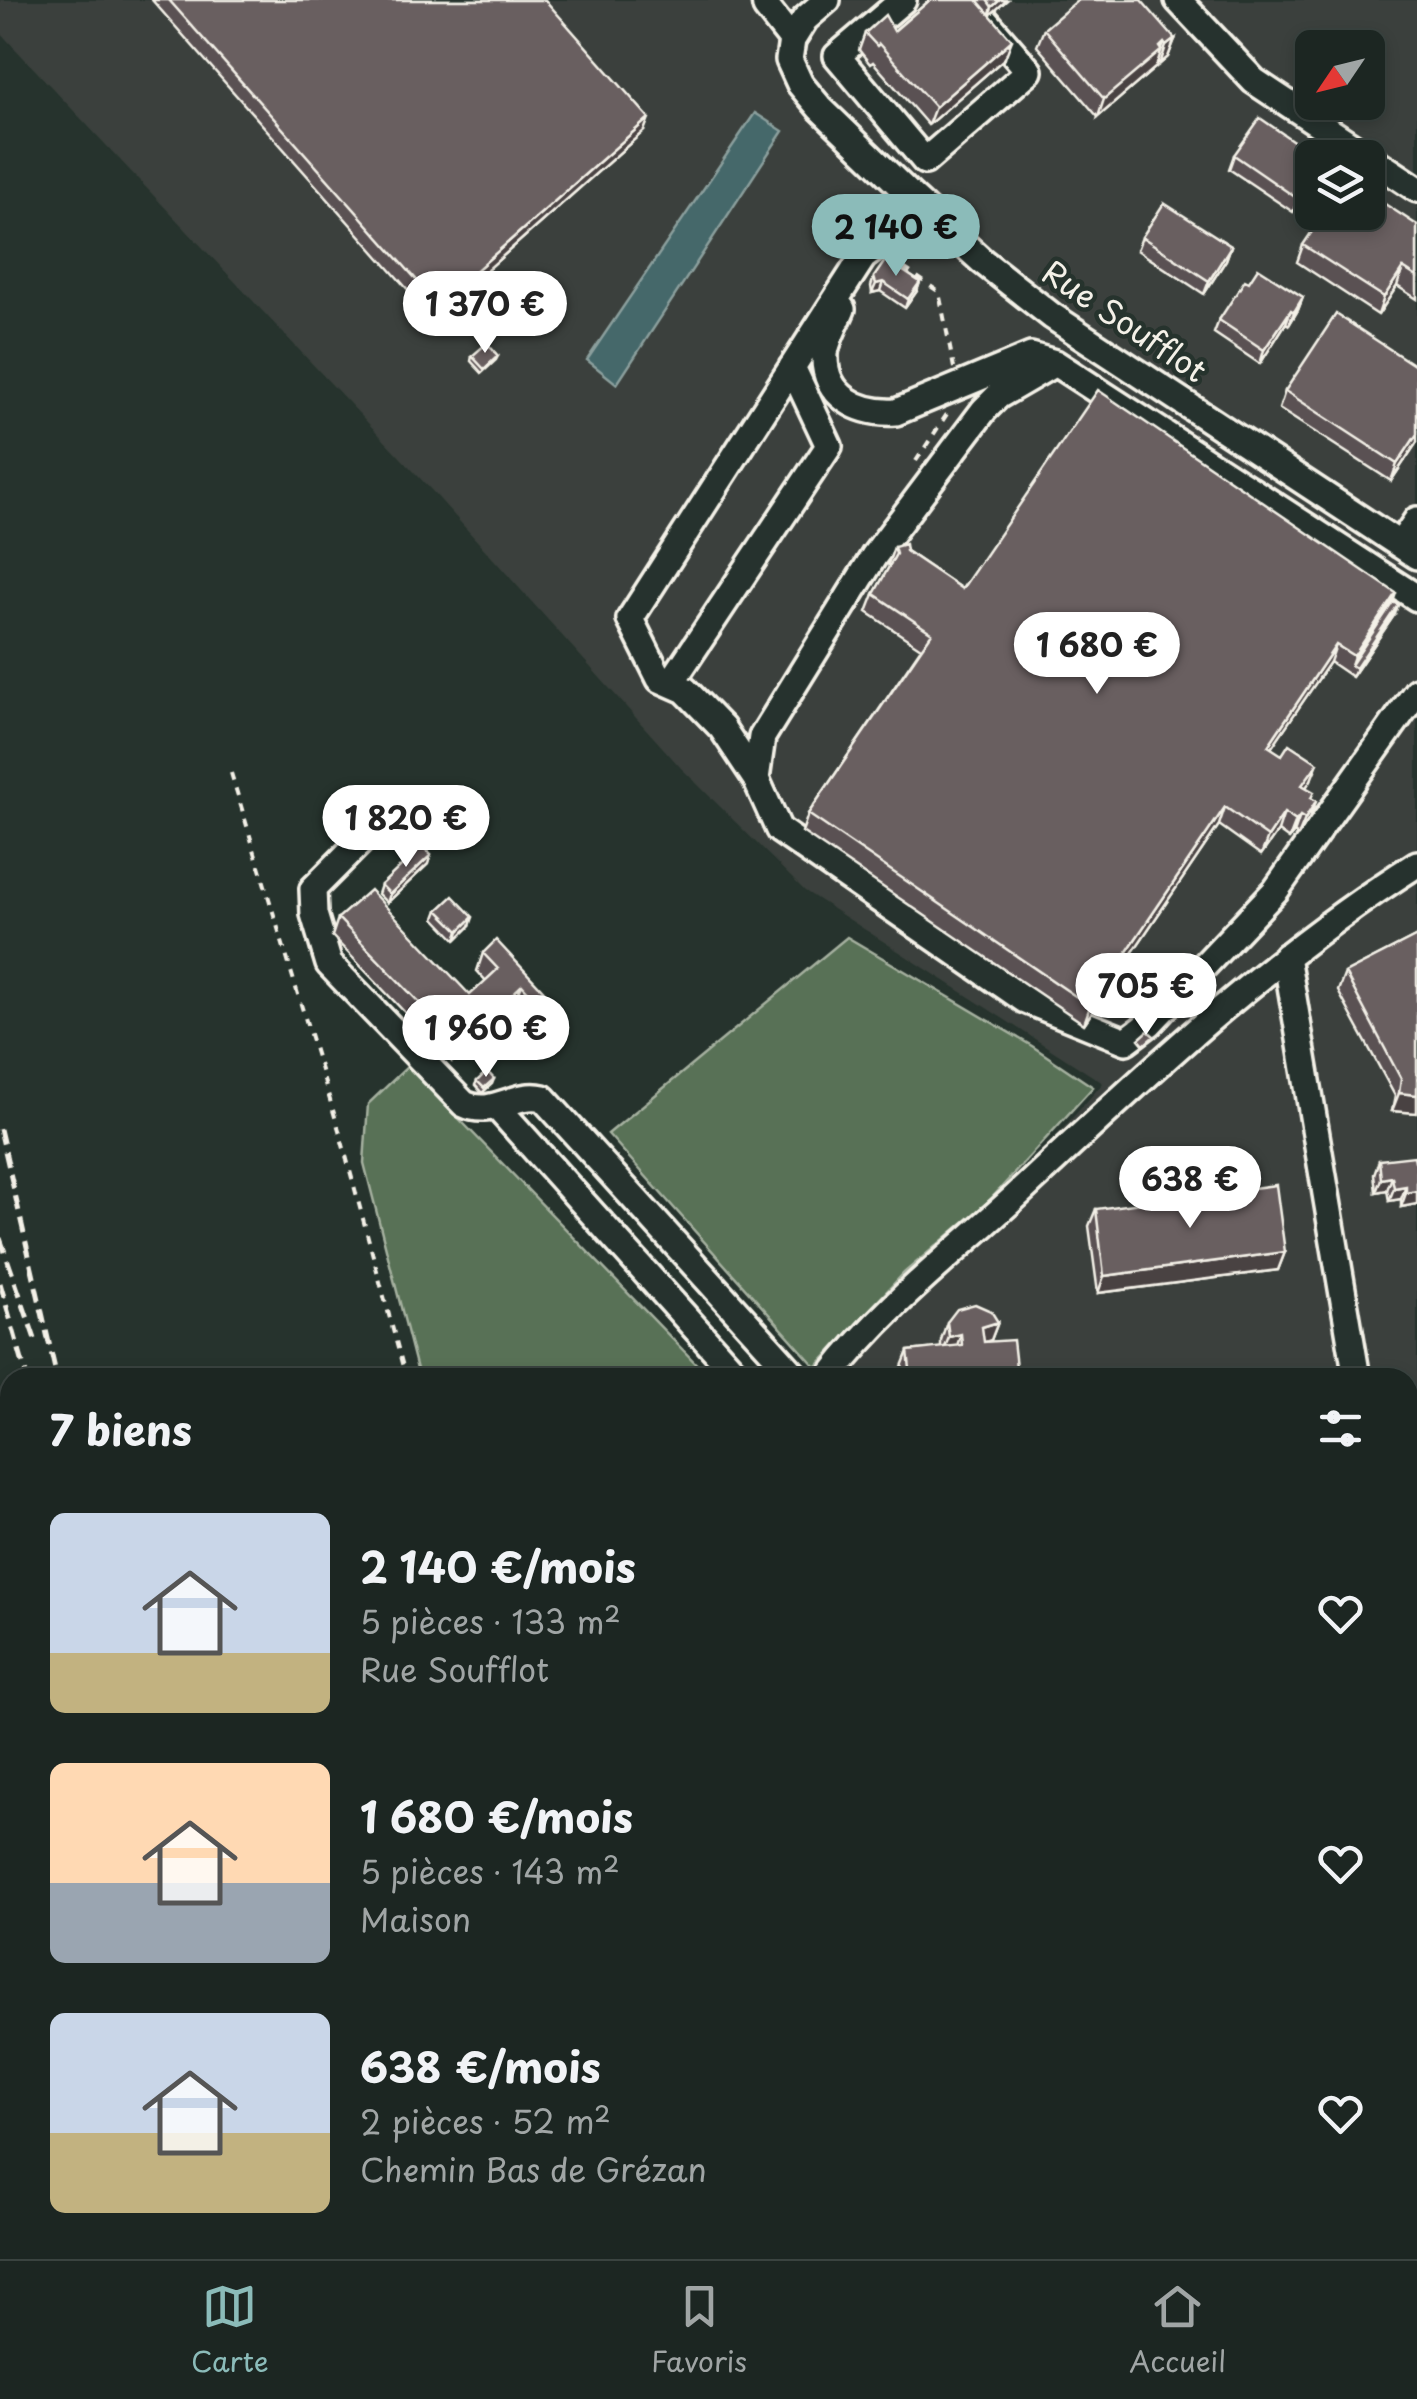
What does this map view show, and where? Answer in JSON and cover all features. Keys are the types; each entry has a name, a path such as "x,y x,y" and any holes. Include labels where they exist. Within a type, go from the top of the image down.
{"street":[{"name":"Rue Soufflot","path":"764,0 790,50 800,84 820,108 982,261 1052,316 1409,550"},
{"path":"790,50 806,19 826,0"},
{"path":"902,0 837,56 925,161 1029,71 968,0"},
{"path":"1178,0 1254,81 1417,188"},
{"path":"910,196 875,248 862,257 630,618 660,679 685,690 722,728 756,779 779,830 1025,1000 1126,1041 1150,1024 1276,890 1417,691"},
{"path":"875,248 873,261 842,308 825,352 828,374 838,392 858,409 896,412 1031,356 1055,363 1417,598"},
{"path":"756,779 762,737 874,556 984,410 998,396 1055,363"},
{"path":"671,683 829,446 792,367"},
{"path":"1409,550 1417,520"},
{"path":"380,823 313,890 314,914 329,964 464,1104 476,1110 524,1098 544,1098 787,1368"},
{"path":"838,1368 865,1336 1142,1078 1286,956 1417,864"},
{"path":"1286,956 1355,1368"},
{"path":"496,1107 731,1368"}],"path":[{"path":"875,248 940,292 955,372"},
{"path":"231,774 339,1130 403,1368"}],"shaded area":[{"path":"0,0 1417,0 1417,1368 852,1368 1103,1083 805,891 681,768 434,493 0,32"}],"green space":[{"path":"847,937 1032,1046 1093,1087 989,1201 904,1273 816,1367 608,1134"},
{"path":"408,1066 700,1368 417,1368 364,1163 368,1104"}],"water":[{"path":"755,113 783,131 617,384 587,360"}],"building":[{"path":"169,0 545,0 649,118 438,304"},
{"path":"930,0 977,0 1012,40 935,107 865,33 885,15 894,31"},
{"path":"1078,0 1141,0 1175,39 1166,46 1164,43 1162,50 1104,99 1044,29"},
{"path":"1260,118 1295,142 1295,197 1234,155"},
{"path":"1164,203 1231,246 1209,281 1142,237"},
{"path":"1385,204 1417,225 1417,277 1403,268 1384,297 1303,245 1313,230 1385,230"},
{"path":"893,257 894,265 920,282 908,299 883,282 876,284 874,277 887,258"},
{"path":"1258,268 1303,297 1264,350 1219,320 1245,280 1249,282"},
{"path":"1336,314 1417,367 1417,434 1397,464 1285,391"},
{"path":"487,343 498,356 484,369 472,356"},
{"path":"1098,390 1396,593 1354,656 1336,645 1268,746 1282,755 1289,744 1318,763 1302,785 1314,792 1311,798 1316,801 1305,819 1300,816 1296,821 1284,813 1268,837 1225,807 1090,1006 808,814 932,633 874,594 896,554 894,547 905,544 906,551 962,589"},
{"path":"1393,602 1398,605 1356,668 1351,665"},
{"path":"444,821 456,832 447,843 436,831"},
{"path":"422,846 431,855 390,894 381,885"},
{"path":"370,890 470,995 498,969 483,953 496,940 551,999 542,1007 522,985 459,1044 338,918"},
{"path":"453,896 473,917 459,931 438,910"},
{"path":"1417,936 1417,1095 1399,1093 1401,1079 1345,973"},
{"path":"1148,1031 1154,1036 1144,1045 1139,1039"},
{"path":"487,1071 494,1079 484,1088 477,1081"},
{"path":"1414,1156 1417,1191 1406,1193 1406,1186 1394,1188 1392,1177 1381,1179 1379,1160"},
{"path":"1276,1185 1285,1252 1104,1276 1096,1209"},
{"path":"975,1304 991,1311 998,1322 982,1327 984,1342 1013,1340 1016,1368 910,1368 908,1351 962,1345 961,1334 949,1337 947,1322 957,1309"}],"railway":[{"path":"0,1129 55,1368"},
{"path":"0,1238 36,1342"},
{"path":"0,1283 24,1368"}]}
